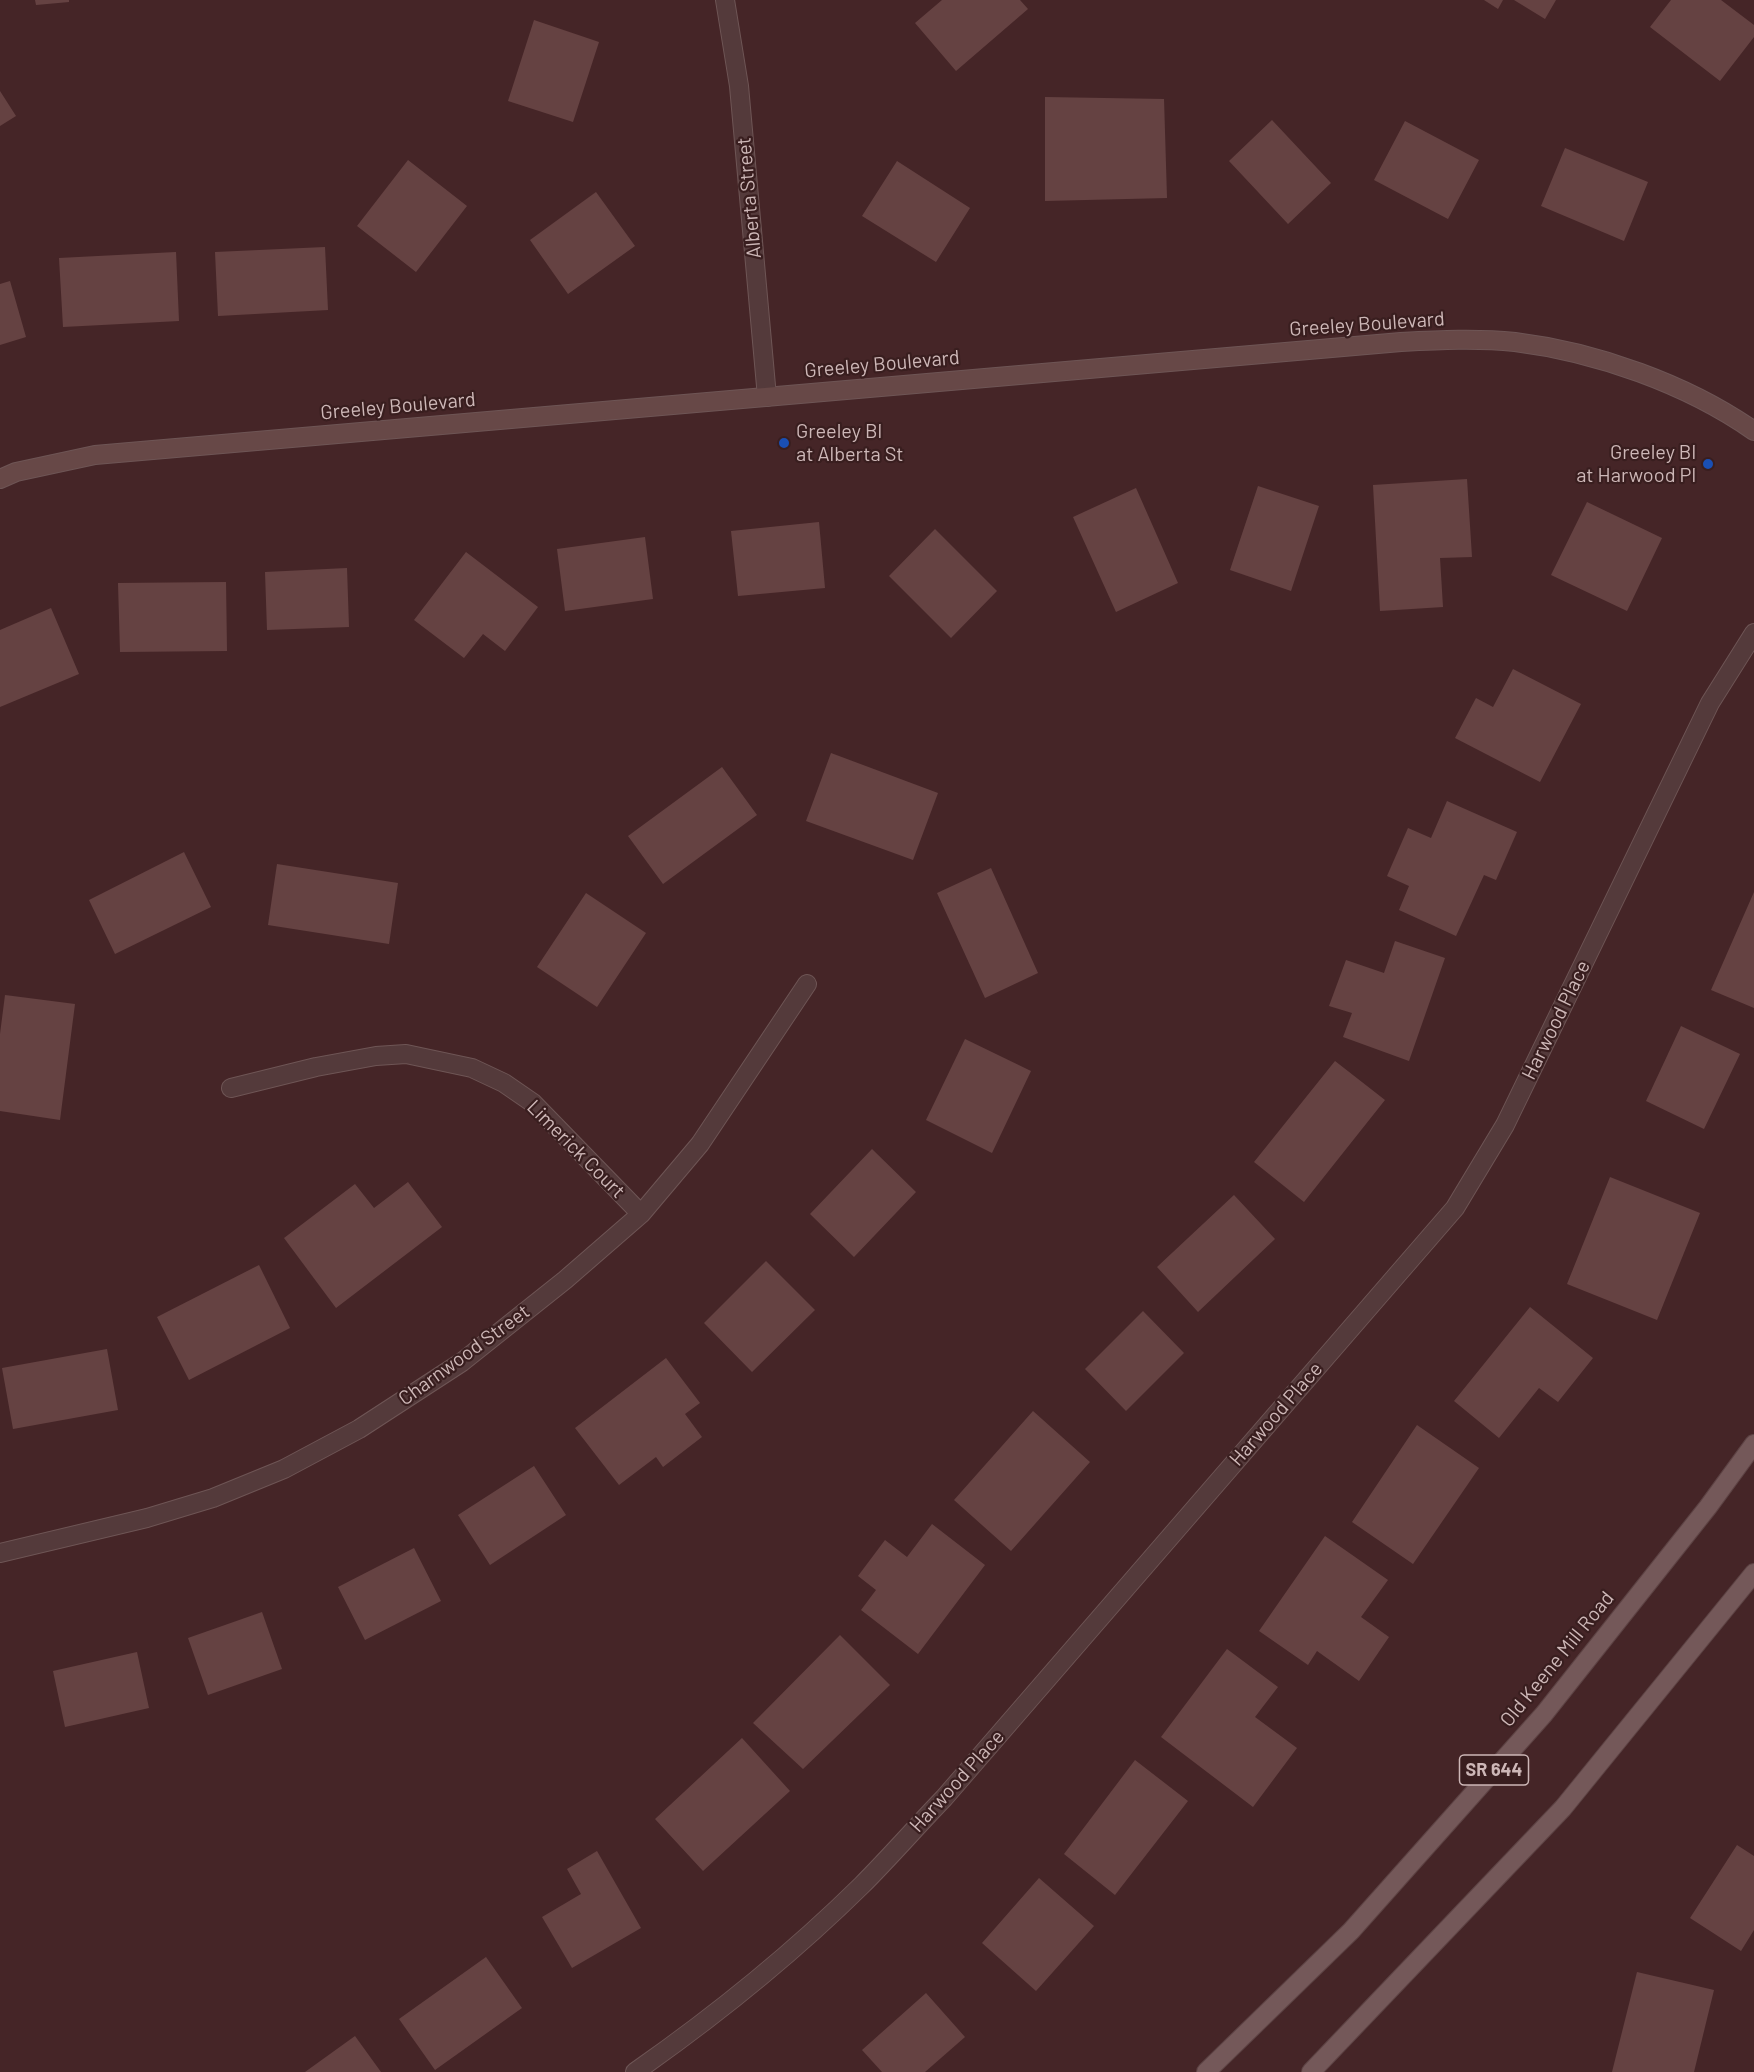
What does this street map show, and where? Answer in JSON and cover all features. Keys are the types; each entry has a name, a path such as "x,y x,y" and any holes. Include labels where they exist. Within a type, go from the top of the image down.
{"main road":[{"name":"Old Keene Mill Road","path":"1206,2072 1351,1931 1544,1714 1708,1507 1754,1444"},
{"path":"1311,2072 1563,1808 1754,1573"}],"street":[{"name":"Alberta Street","path":"725,0 739,86 767,397"},
{"name":"Greeley Boulevard","path":"0,479 16,472 95,455 1389,343 1470,339 1516,342 1595,358 1683,390 1754,431"},
{"name":"Harwood Place","path":"635,2072 675,2044 777,1964 861,1885 944,1798 1455,1208 1505,1125 1710,703 1754,633"},
{"name":"Charnwood Street","path":"0,1553 147,1518 213,1498 284,1469 350,1434 462,1362 565,1280 640,1214 700,1144 807,984"},
{"name":"Limerick Court","path":"231,1088 316,1067 376,1056 406,1054 472,1068 504,1083 533,1103 640,1214"}],"building":[{"path":"35,0 69,0 69,2 36,5"},
{"path":"942,0 1020,0 1028,9 956,71 915,23"},
{"path":"1484,0 1503,0 1498,9"},
{"path":"1514,0 1556,0 1545,19"},
{"path":"1671,0 1721,0 1754,25 1754,37 1720,81 1650,27"},
{"path":"534,20 599,42 573,122 508,101"},
{"path":"0,91 16,116 0,126"},
{"path":"1045,97 1164,99 1167,198 1045,201"},
{"path":"1272,120 1331,183 1288,224 1229,161"},
{"path":"1405,121 1479,160 1448,219 1374,180"},
{"path":"1565,148 1648,182 1624,241 1541,206"},
{"path":"408,160 467,206 416,272 357,226"},
{"path":"897,161 970,208 936,262 862,216"},
{"path":"596,192 635,246 568,294 530,240"},
{"path":"325,247 328,310 218,316 215,252"},
{"path":"176,252 179,321 63,327 59,258"},
{"path":"10,281 26,337 0,345 0,284"},
{"path":"1467,479 1472,557 1440,558 1443,607 1380,611 1373,485"},
{"path":"1258,486 1319,506 1291,591 1230,570"},
{"path":"1136,488 1178,583 1116,612 1073,517"},
{"path":"1587,502 1662,538 1627,611 1551,575"},
{"path":"819,522 825,588 738,596 731,531"},
{"path":"935,529 997,591 951,638 889,576"},
{"path":"645,537 653,599 565,611 557,549"},
{"path":"466,552 538,607 505,651 483,634 464,658 414,620"},
{"path":"347,568 349,627 267,630 265,572"},
{"path":"226,582 227,651 120,652 118,583"},
{"path":"51,608 79,674 0,707 0,630"},
{"path":"1513,669 1581,704 1540,782 1455,738 1476,698 1493,707"},
{"path":"831,753 938,793 913,860 806,821"},
{"path":"722,767 757,815 663,884 628,836"},
{"path":"1447,801 1517,832 1496,880 1484,875 1456,936 1399,910 1409,886 1387,876 1408,828 1431,838"},
{"path":"184,852 211,907 115,954 89,900"},
{"path":"277,864 398,883 389,944 268,925"},
{"path":"991,868 1038,973 985,998 937,893"},
{"path":"1754,892 1754,1008 1711,990"},
{"path":"586,893 646,933 597,1007 537,967"},
{"path":"1395,941 1445,958 1409,1061 1343,1037 1352,1013 1329,1006 1346,960 1384,973"},
{"path":"5,995 75,1004 60,1120 0,1111 0,1034"},
{"path":"1681,1026 1740,1054 1704,1129 1646,1101"},
{"path":"965,1039 1031,1071 992,1153 926,1120"},
{"path":"1335,1061 1385,1100 1304,1202 1254,1162"},
{"path":"872,1149 916,1192 854,1257 810,1214"},
{"path":"1610,1177 1700,1213 1657,1320 1567,1284"},
{"path":"408,1182 442,1227 336,1308 284,1238 355,1184 374,1208"},
{"path":"1234,1195 1275,1239 1198,1312 1157,1267"},
{"path":"766,1261 815,1310 752,1372 704,1323"},
{"path":"259,1265 290,1328 189,1380 157,1317"},
{"path":"1530,1307 1593,1358 1558,1402 1539,1388 1499,1438 1454,1401"},
{"path":"1143,1311 1184,1353 1126,1411 1085,1369"},
{"path":"107,1349 118,1410 13,1429 2,1368"},
{"path":"666,1358 700,1403 685,1414 702,1437 663,1467 656,1457 619,1485 575,1428"},
{"path":"1033,1411 1090,1462 1011,1551 954,1500"},
{"path":"1417,1425 1479,1468 1413,1564 1352,1522"},
{"path":"534,1466 566,1515 490,1565 458,1515"},
{"path":"932,1524 985,1565 918,1654 861,1610 876,1590 858,1576 885,1540 907,1557"},
{"path":"1325,1536 1388,1580 1361,1617 1389,1637 1359,1681 1317,1651 1308,1665 1259,1631"},
{"path":"414,1548 441,1601 365,1640 338,1587"},
{"path":"262,1612 282,1669 208,1695 188,1638"},
{"path":"840,1635 890,1685 803,1769 753,1723"},
{"path":"1227,1649 1278,1687 1255,1717 1297,1748 1253,1807 1161,1737"},
{"path":"137,1652 149,1708 65,1727 53,1671"},
{"path":"742,1738 790,1791 703,1871 655,1819"},
{"path":"1135,1760 1188,1801 1115,1895 1064,1854"},
{"path":"1737,1845 1754,1856 1754,1930 1741,1951 1690,1918"},
{"path":"597,1851 641,1928 572,1968 542,1917 581,1894 567,1869"},
{"path":"1039,1878 1094,1926 1036,1991 982,1943"},
{"path":"486,1957 522,2008 435,2070 399,2019"},
{"path":"1637,1972 1714,1990 1694,2072 1612,2072"},
{"path":"926,1993 965,2037 925,2072 882,2072 862,2050"},
{"path":"355,2036 381,2072 305,2072"}],"place":[{"name":"Greeley Bl at Alberta St","path":"784,443"},
{"name":"Greeley Bl at Harwood Pl","path":"1708,464"}]}
